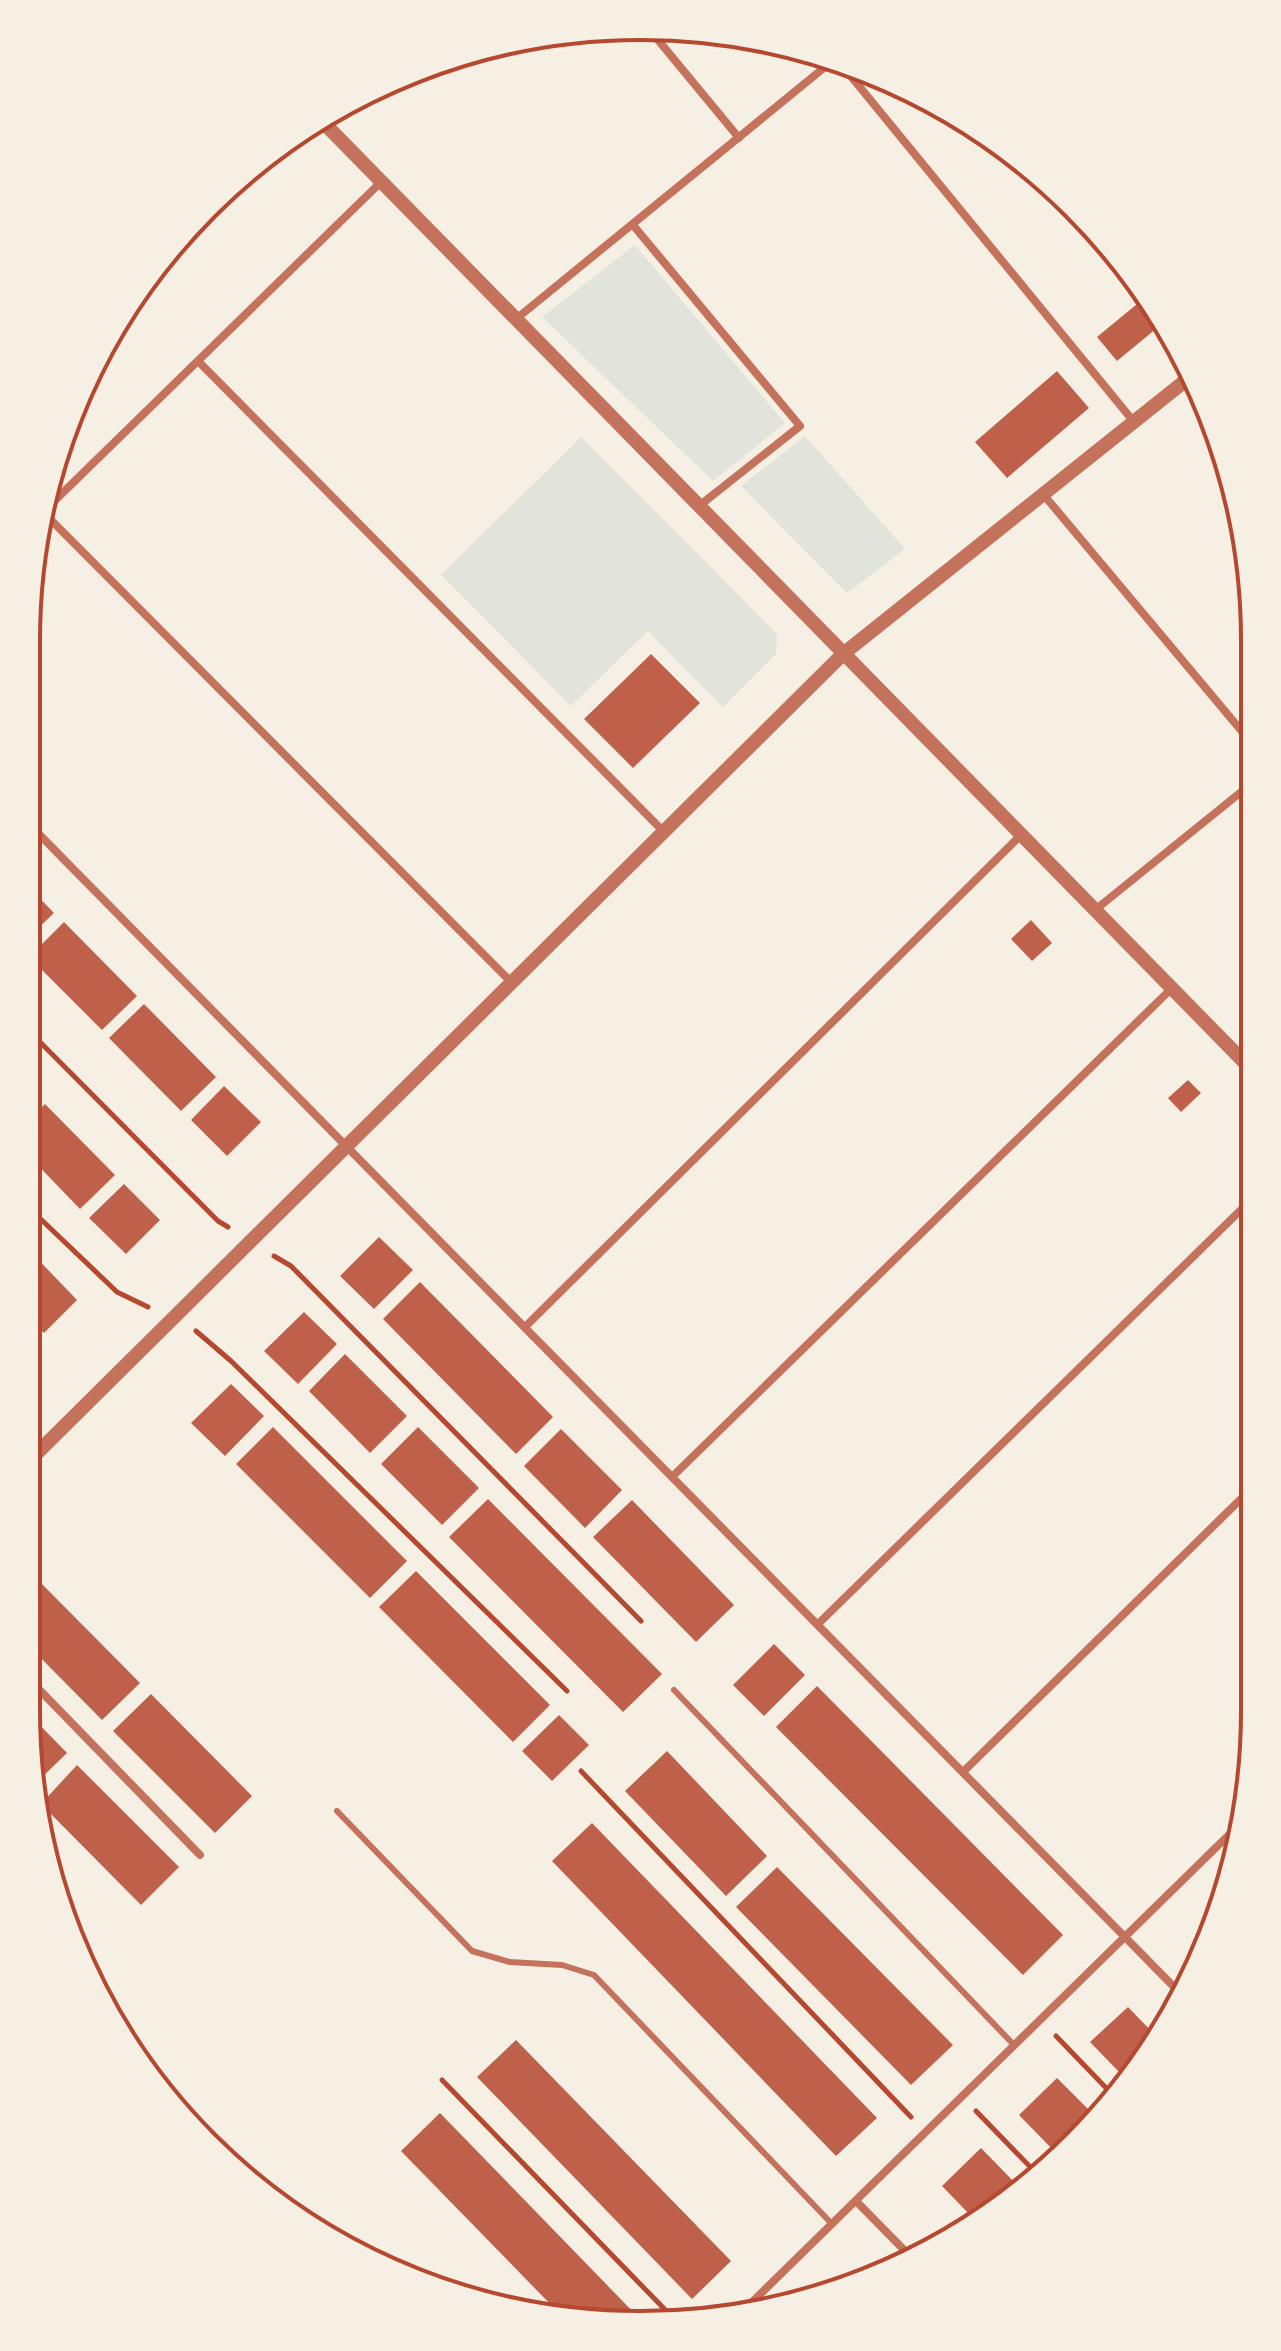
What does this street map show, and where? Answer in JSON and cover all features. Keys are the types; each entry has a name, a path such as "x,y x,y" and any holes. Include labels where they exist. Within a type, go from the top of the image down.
{"street":[{"path":"658,40 739,138"},
{"path":"516,319 823,69"},
{"path":"854,80 1134,422"},
{"path":"328,127 1241,1059"},
{"path":"57,498 381,182"},
{"path":"633,225 800,426 698,506"},
{"path":"198,361 664,832"},
{"path":"42,1449 843,654 1183,383"},
{"path":"1043,494 1241,730"},
{"path":"52,523 512,983"},
{"path":"1095,910 1241,792"},
{"path":"40,835 1174,1986"},
{"path":"526,1326 1021,835"},
{"path":"673,1476 1172,988"},
{"path":"818,1624 1241,1210"},
{"path":"963,1772 1241,1499"},
{"path":"40,1690 200,1855"},
{"path":"755,2300 1227,1837"},
{"path":"856,2201 904,2250"}],"lane":[{"path":"674,1690 1014,2045"},
{"path":"337,1811 472,1951 510,1962 562,1965 594,1975 832,2224"}],"path":[{"path":"40,1042 218,1221 291,1266 641,1621"},
{"path":"40,1218 117,1292 200,1334 231,1361 567,1691"},
{"path":"581,1771 925,2132"},
{"path":"1040,2020 1107,2088"},
{"path":"442,2080 666,2310"},
{"path":"962,2096 1030,2167"}],"shaded area":[{"path":"635,245 785,423 713,481 542,317"},
{"path":"805,436 905,549 847,593 741,486"},
{"path":"581,437 777,634 776,654 723,707 648,631 571,706 441,575"}],"building":[{"path":"1138,304 1155,330 1117,361 1097,337"},
{"path":"1057,371 1089,408 1007,478 975,442"},
{"path":"651,654 700,703 633,768 584,719"},
{"path":"40,898 54,913 40,926"},
{"path":"1031,920 1052,943 1032,961 1011,939"},
{"path":"64,922 137,996 102,1030 40,968 40,946"},
{"path":"144,1004 216,1077 181,1111 109,1038"},
{"path":"1188,1080 1201,1093 1181,1112 1168,1098"},
{"path":"224,1086 261,1122 227,1156 191,1120"},
{"path":"45,1104 115,1175 80,1209 40,1167 40,1109"},
{"path":"124,1184 160,1220 126,1254 89,1218"},
{"path":"379,1237 413,1270 374,1309 340,1276"},
{"path":"40,1262 77,1300 44,1333 40,1329"},
{"path":"420,1282 553,1417 516,1454 383,1319"},
{"path":"304,1312 337,1344 298,1384 264,1351"},
{"path":"345,1354 407,1416 370,1453 309,1391"},
{"path":"231,1384 264,1416 225,1456 191,1423"},
{"path":"273,1427 407,1561 370,1598 236,1464"},
{"path":"418,1427 479,1488 442,1525 381,1464"},
{"path":"561,1429 622,1490 585,1528 524,1466"},
{"path":"488,1499 662,1674 623,1712 449,1537"},
{"path":"632,1500 734,1605 696,1642 593,1537"},
{"path":"416,1571 550,1705 513,1742 379,1607"},
{"path":"40,1582 140,1683 102,1720 40,1657"},
{"path":"774,1644 805,1675 764,1716 733,1685"},
{"path":"817,1686 1063,1935 1023,1975 776,1727"},
{"path":"151,1694 252,1796 215,1833 113,1731"},
{"path":"559,1715 589,1745 552,1781 522,1751"},
{"path":"40,1726 67,1753 44,1776"},
{"path":"667,1751 767,1856 726,1896 625,1791"},
{"path":"77,1765 179,1867 141,1905 49,1812 47,1798"},
{"path":"592,1823 877,2118 836,2156 552,1861"},
{"path":"777,1867 953,2045 911,2085 736,1907"},
{"path":"1128,2007 1149,2029 1120,2072 1090,2042"},
{"path":"516,2040 731,2261 692,2299 477,2077"},
{"path":"1057,2078 1089,2110 1051,2148 1019,2115"},
{"path":"440,2113 632,2311 550,2304 401,2151"},
{"path":"981,2148 1013,2181 969,2213 942,2186"}]}
